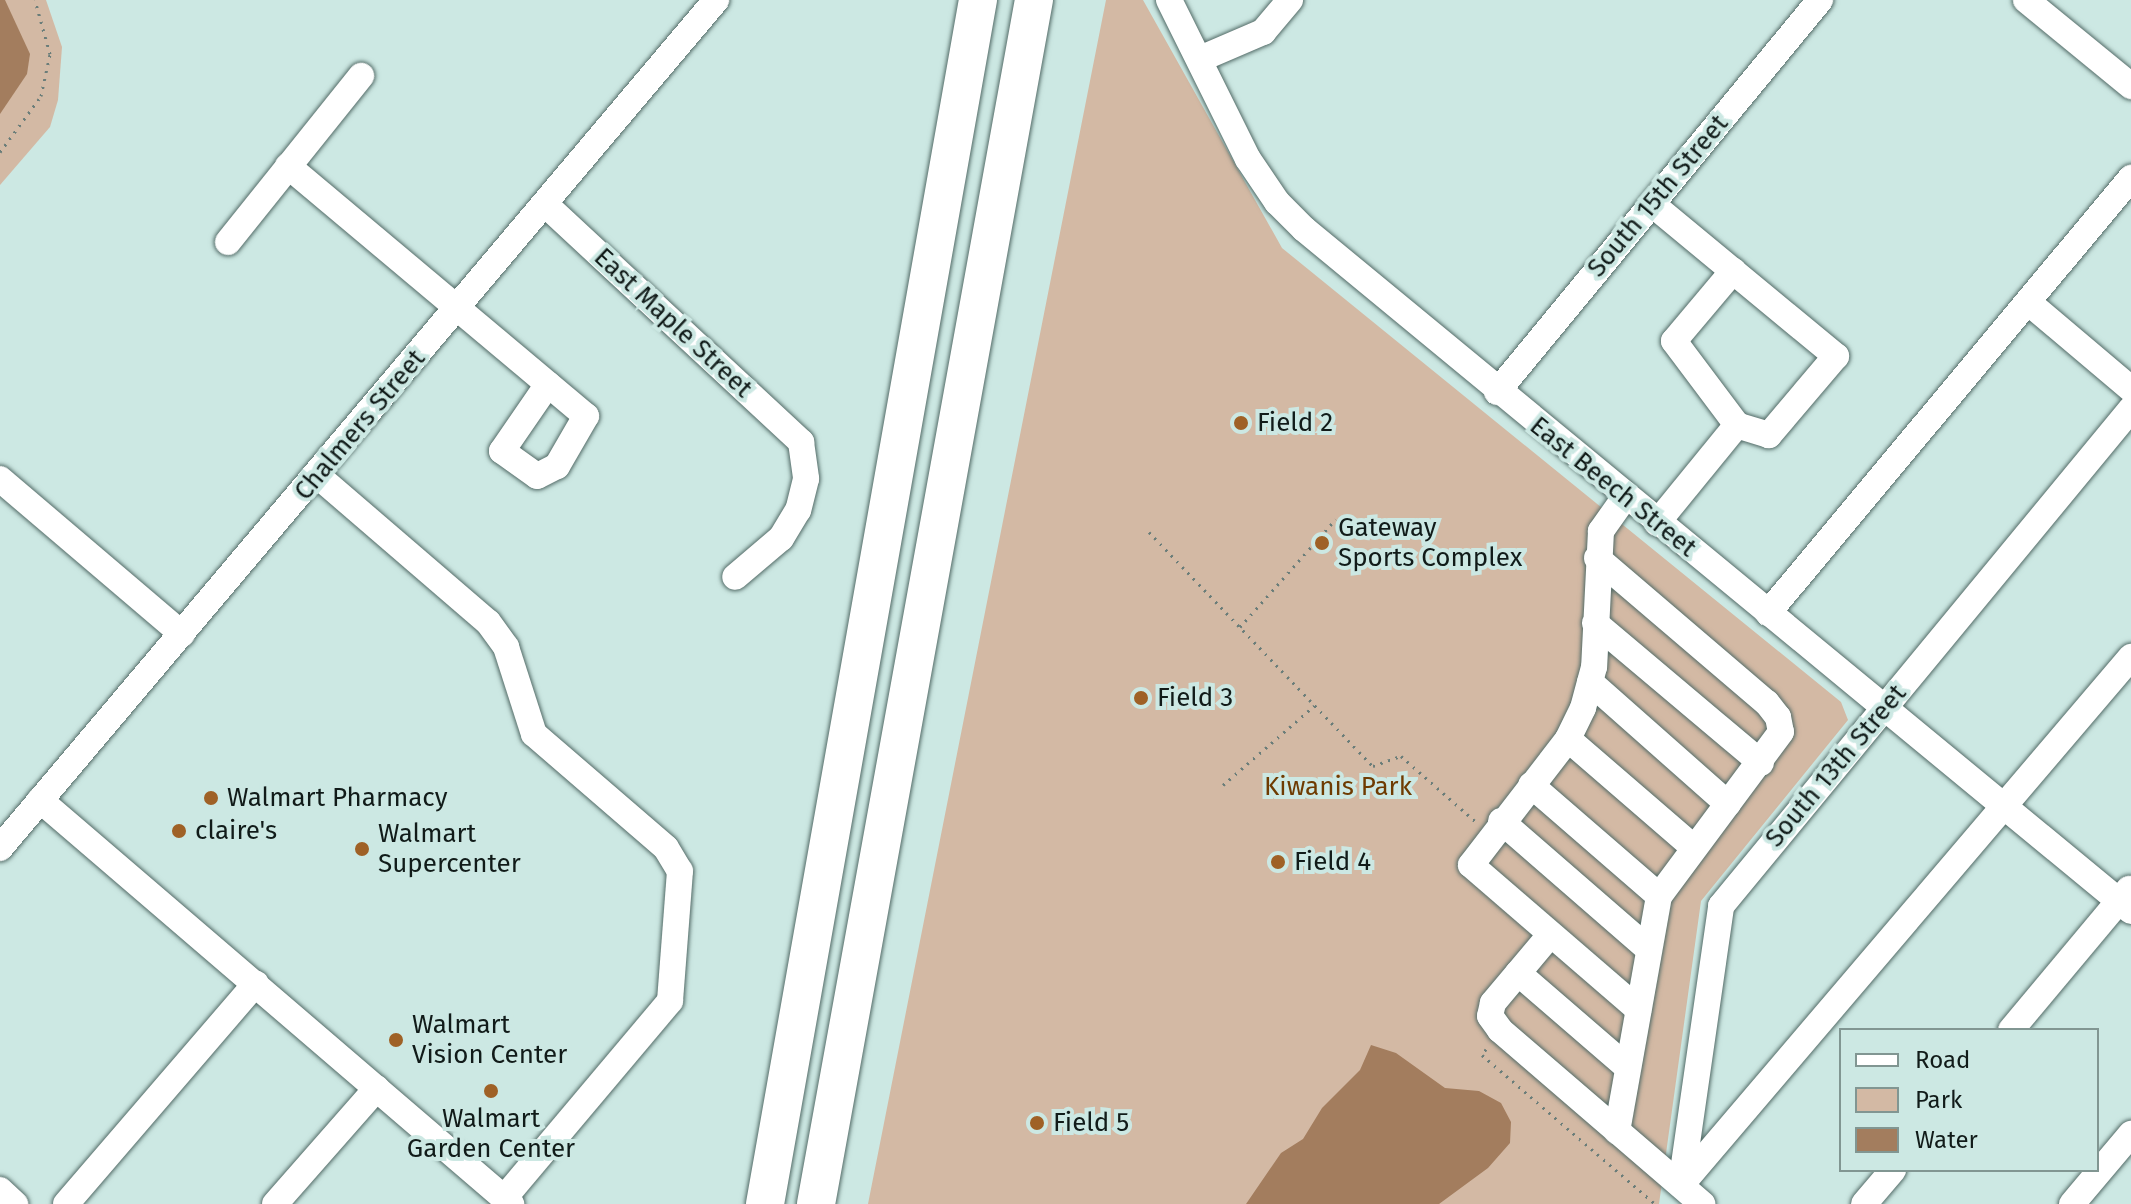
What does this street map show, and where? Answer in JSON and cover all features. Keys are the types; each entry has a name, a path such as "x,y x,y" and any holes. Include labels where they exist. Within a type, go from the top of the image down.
{"highway":[{"path":"765,1204 978,0"},
{"path":"816,1204 1034,0"},
{"path":"837,1204 915,657"},
{"path":"741,1204 804,996"}],"street":[{"name":"Chalmers Street","path":"5,833 40,800 318,476 716,0"},
{"name":"East Beech Street","path":"1169,0 1248,159 1277,202 1497,392 2004,806 2127,900"},
{"path":"1200,59 1263,32 1290,0"},
{"name":"South 15th Street","path":"1497,392 1820,0"},
{"path":"2026,0 2131,86"},
{"path":"228,242 361,76"},
{"path":"288,166 548,384"},
{"path":"1768,613 2131,178"},
{"name":"East Maple Street","path":"545,204 801,442 806,479 798,510 781,538 735,577"},
{"path":"1652,204 1836,356 1769,435 1737,425 1674,341 1733,271"},
{"path":"2028,302 2131,389"},
{"name":"South 13th Street","path":"1681,1185 1721,906 2131,409"},
{"path":"1657,523 1737,425"},
{"path":"40,800 377,1088 497,1199 670,1001 680,871 666,848 534,734 506,647 488,622 318,476"},
{"path":"0,479 182,634"},
{"path":"1625,497 1601,531 1590,682 1568,739 1496,828 1471,865 1638,1009"},
{"path":"1597,558 1778,717 1778,742 1693,847 1659,896 1617,1131"},
{"path":"1595,623 1761,763"},
{"path":"1681,1185 2131,657"},
{"path":"1590,682 1728,804"},
{"path":"1568,739 1693,847"},
{"path":"1531,785 1659,896"},
{"path":"1496,828 1648,949"},
{"path":"2013,1028 2127,900"},
{"path":"1550,935 1493,1003 1490,1016 1500,1030 1702,1204"},
{"path":"1518,973 1628,1068"},
{"path":"66,1204 256,983"},
{"path":"275,1204 377,1088"},
{"path":"2072,1204 2131,1134"},
{"path":"1864,1204 1891,1172"},
{"path":"0,1190 15,1204"}],"path":[{"path":"0,152 41,96 50,54 35,0"},
{"path":"1240,627 1336,519"},
{"path":"1149,532 1373,766 1401,756 1496,828"},
{"path":"1223,785 1315,706"},
{"path":"1500,1030 1482,1055 1655,1204"}],"green space":[{"path":"0,0 46,0 62,47 58,100 50,127 0,185"},
{"name":"Kiwanis Park","path":"1106,0 1143,0 1282,248 1841,702 1848,720 1701,901 1659,1204 868,1204"}],"water":[{"path":"0,0 5,0 30,54 27,74 0,114"},
{"path":"1371,1045 1396,1053 1445,1088 1479,1091 1501,1103 1511,1122 1510,1143 1488,1168 1439,1204 1246,1204 1281,1153 1303,1139 1322,1108 1360,1070"}],"place":[{"name":"Field 2","path":"1241,423"},
{"name":"Gateway Sports Complex","path":"1322,543"},
{"name":"Field 3","path":"1141,698"},
{"name":"Walmart Pharmacy","path":"211,798"},
{"name":"claire's","path":"179,831"},
{"name":"Walmart Supercenter","path":"362,849"},
{"name":"Field 4","path":"1278,862"},
{"name":"Walmart Vision Center","path":"396,1040"},
{"name":"Walmart Garden Center","path":"491,1091"},
{"name":"Field 5","path":"1037,1123"}]}
